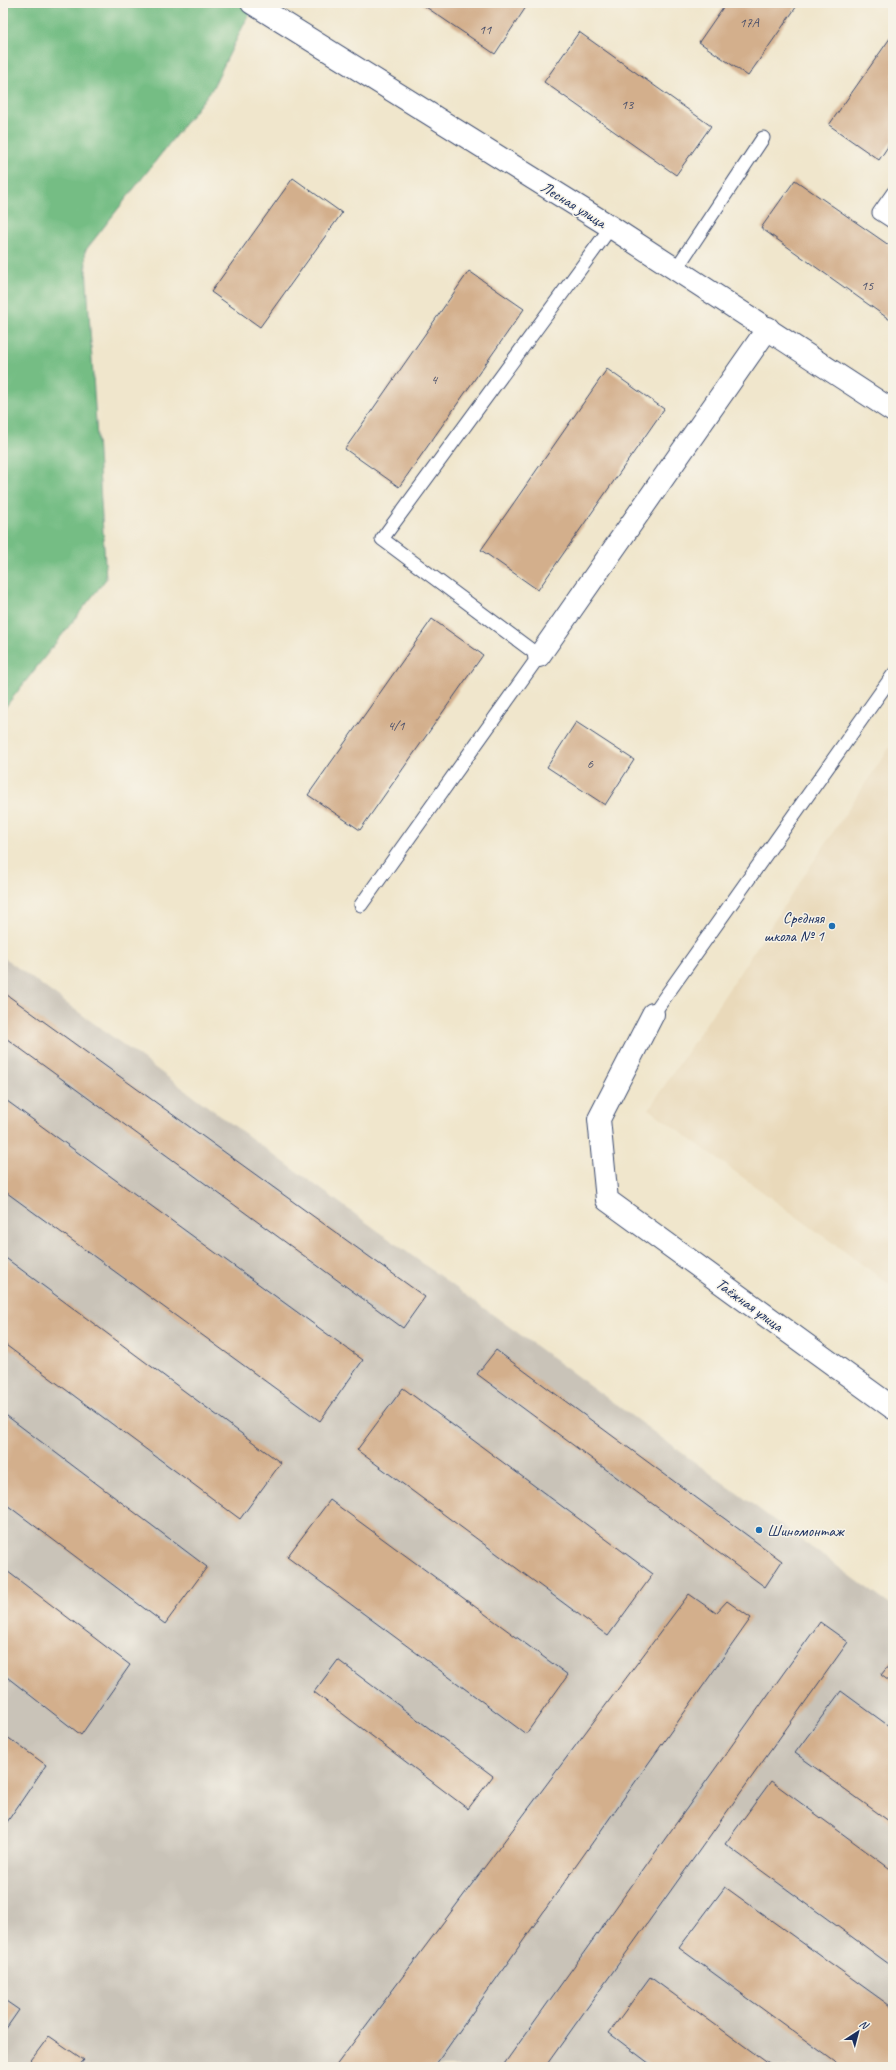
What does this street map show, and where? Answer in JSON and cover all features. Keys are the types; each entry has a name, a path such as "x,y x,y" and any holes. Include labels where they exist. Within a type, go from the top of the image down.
{"street":[{"name":"Лесная улица","path":"253,3 611,227 768,328 893,411"},
{"path":"539,656 768,328"},
{"name":"Таёжная улица","path":"653,1014 599,1119 607,1200 893,1408"}],"lane":[{"path":"676,269 763,138"},
{"path":"893,193 879,213 893,222"},
{"path":"361,905 539,656 382,539 611,227"},
{"path":"653,1014 893,675"}],"shaded area":[{"name":"Средняя школа № 1","path":"893,742 893,1287 649,1109"},
{"path":"3,957 893,1607 893,2067 3,2067"}],"green space":[{"path":"3,3 254,4 212,89 85,251 106,579 3,710"}],"building":[{"path":"420,3 527,3 528,4 495,54"},
{"path":"726,3 799,3 748,76 699,42"},
{"path":"579,32 711,126 676,175 544,82"},
{"path":"893,34 893,139 879,160 829,125"},
{"path":"293,178 342,213 260,327 211,292"},
{"path":"795,180 893,248 893,322 761,228"},
{"path":"469,271 524,309 399,487 345,449"},
{"path":"607,369 664,409 538,590 481,550"},
{"path":"432,619 483,655 360,830 308,795"},
{"path":"576,722 634,760 605,805 547,767"},
{"path":"3,992 425,1297 403,1328 3,1036"},
{"path":"3,1098 363,1360 320,1421 3,1190"},
{"path":"3,1256 281,1463 240,1519 3,1343"},
{"path":"496,1350 782,1561 765,1587 477,1374"},
{"path":"403,1388 653,1574 608,1636 357,1450"},
{"path":"3,1413 207,1567 165,1624 3,1502"},
{"path":"330,1500 568,1675 526,1734 287,1557"},
{"path":"3,1568 130,1665 81,1735 3,1674"},
{"path":"689,1594 716,1613 727,1601 751,1618 434,2067 335,2067"},
{"path":"820,1622 848,1642 545,2067 502,2067"},
{"path":"338,1660 493,1776 468,1809 314,1692"},
{"path":"893,1660 893,1684 881,1675"},
{"path":"841,1691 893,1729 893,1824 795,1753"},
{"path":"3,1734 46,1765 5,1825 3,1824"},
{"path":"771,1781 893,1871 893,1967 725,1844"},
{"path":"725,1887 893,2008 893,2067 842,2067 679,1948"},
{"path":"650,1977 773,2067 654,2067 609,2033"},
{"path":"3,1999 19,2010 3,2033"},
{"path":"49,2036 84,2060 78,2067 26,2067"}],"place":[{"name":"Средняя школа № 1","path":"832,926"},
{"name":"Шиномонтаж","path":"759,1530"}]}
